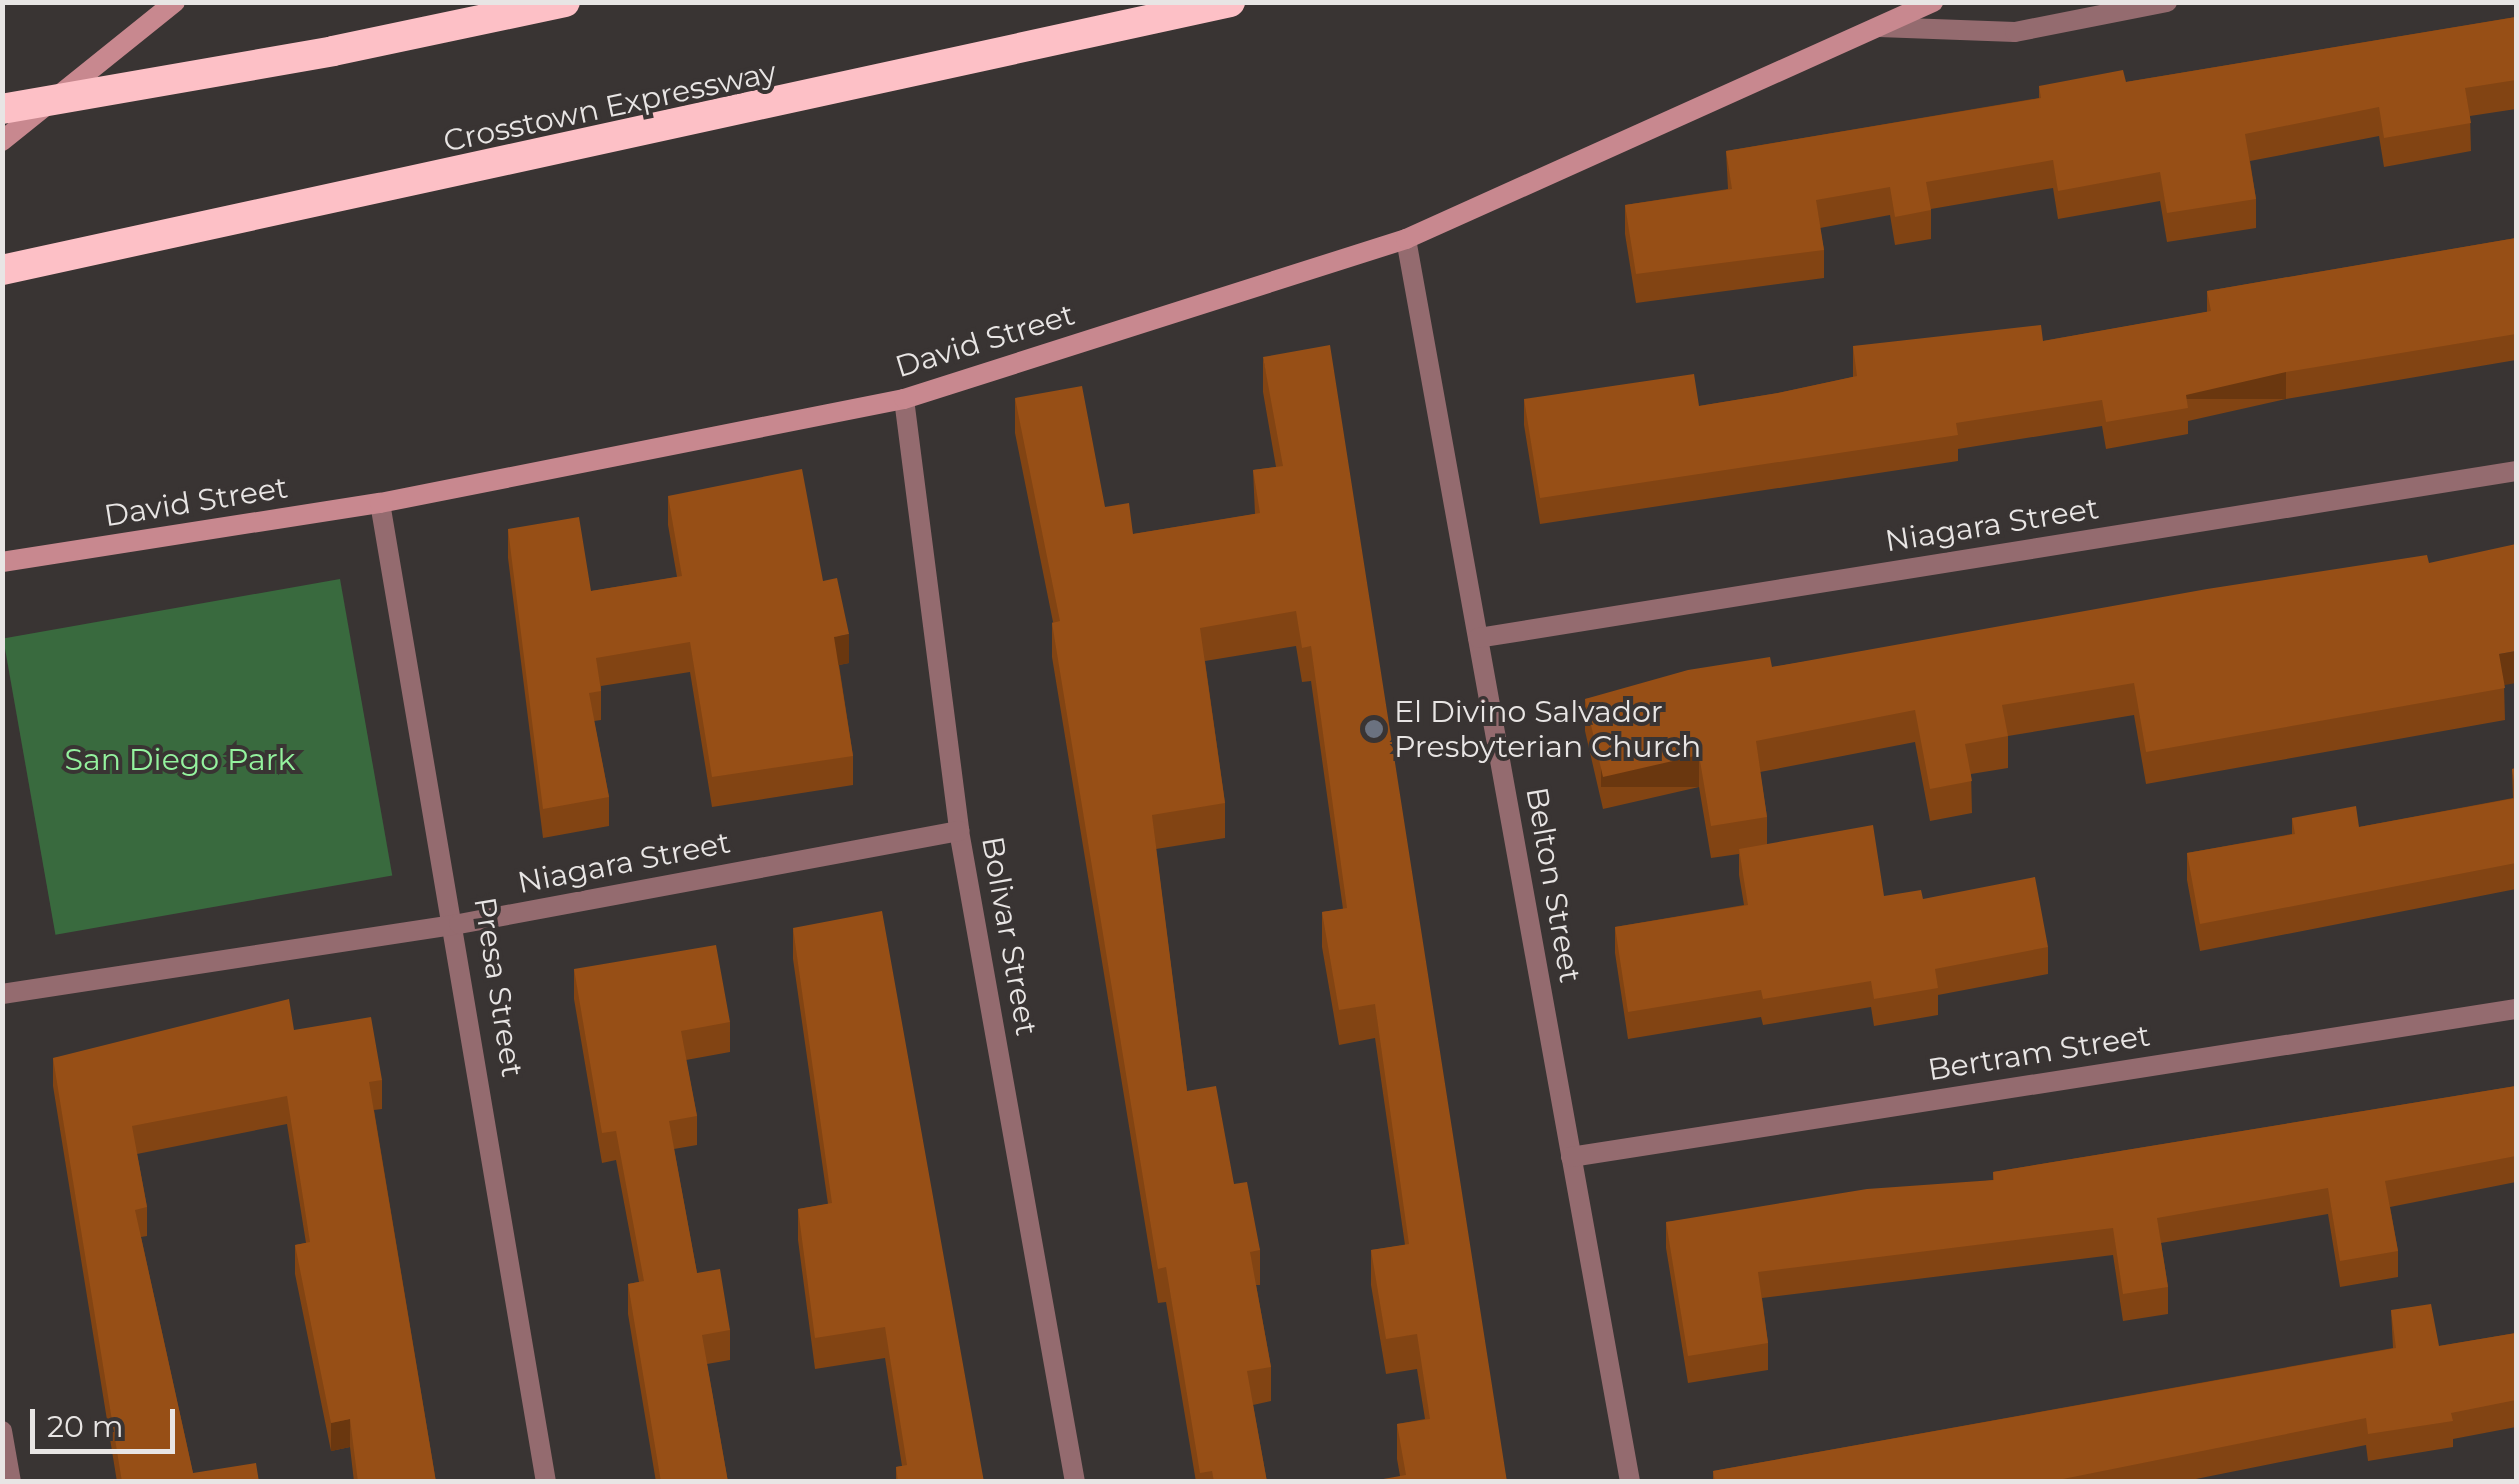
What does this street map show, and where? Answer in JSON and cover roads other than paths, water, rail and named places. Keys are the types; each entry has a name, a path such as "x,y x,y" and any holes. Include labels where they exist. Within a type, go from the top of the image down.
{"highway":[{"path":"2,109 332,51 565,2"},
{"name":"Crosstown Expressway","path":"2,270 1230,2"}],"main road":[{"path":"2,141 175,2"},
{"name":"David Street","path":"2,562 380,504 904,398 1406,240 1933,2"}],"street":[{"path":"1879,27 2015,32 2167,2"},
{"name":"Belton Street","path":"1406,240 1630,1482"},
{"name":"Bolivar Street","path":"904,398 960,831 1075,1482"},
{"name":"Niagara Street","path":"1478,638 2516,471"},
{"name":"Presa Street","path":"380,504 458,924 546,1482"},
{"name":"Niagara Street","path":"2,994 458,924 960,831"},
{"name":"Bertram Street","path":"1572,1157 2516,1009"},
{"path":"2,1431 12,1482"}],"place":[{"name":"El Divino Salvador Presbyterian Church","path":"1374,729"}],"park label":[{"name":"San Diego Park","path":"180,760"}]}
